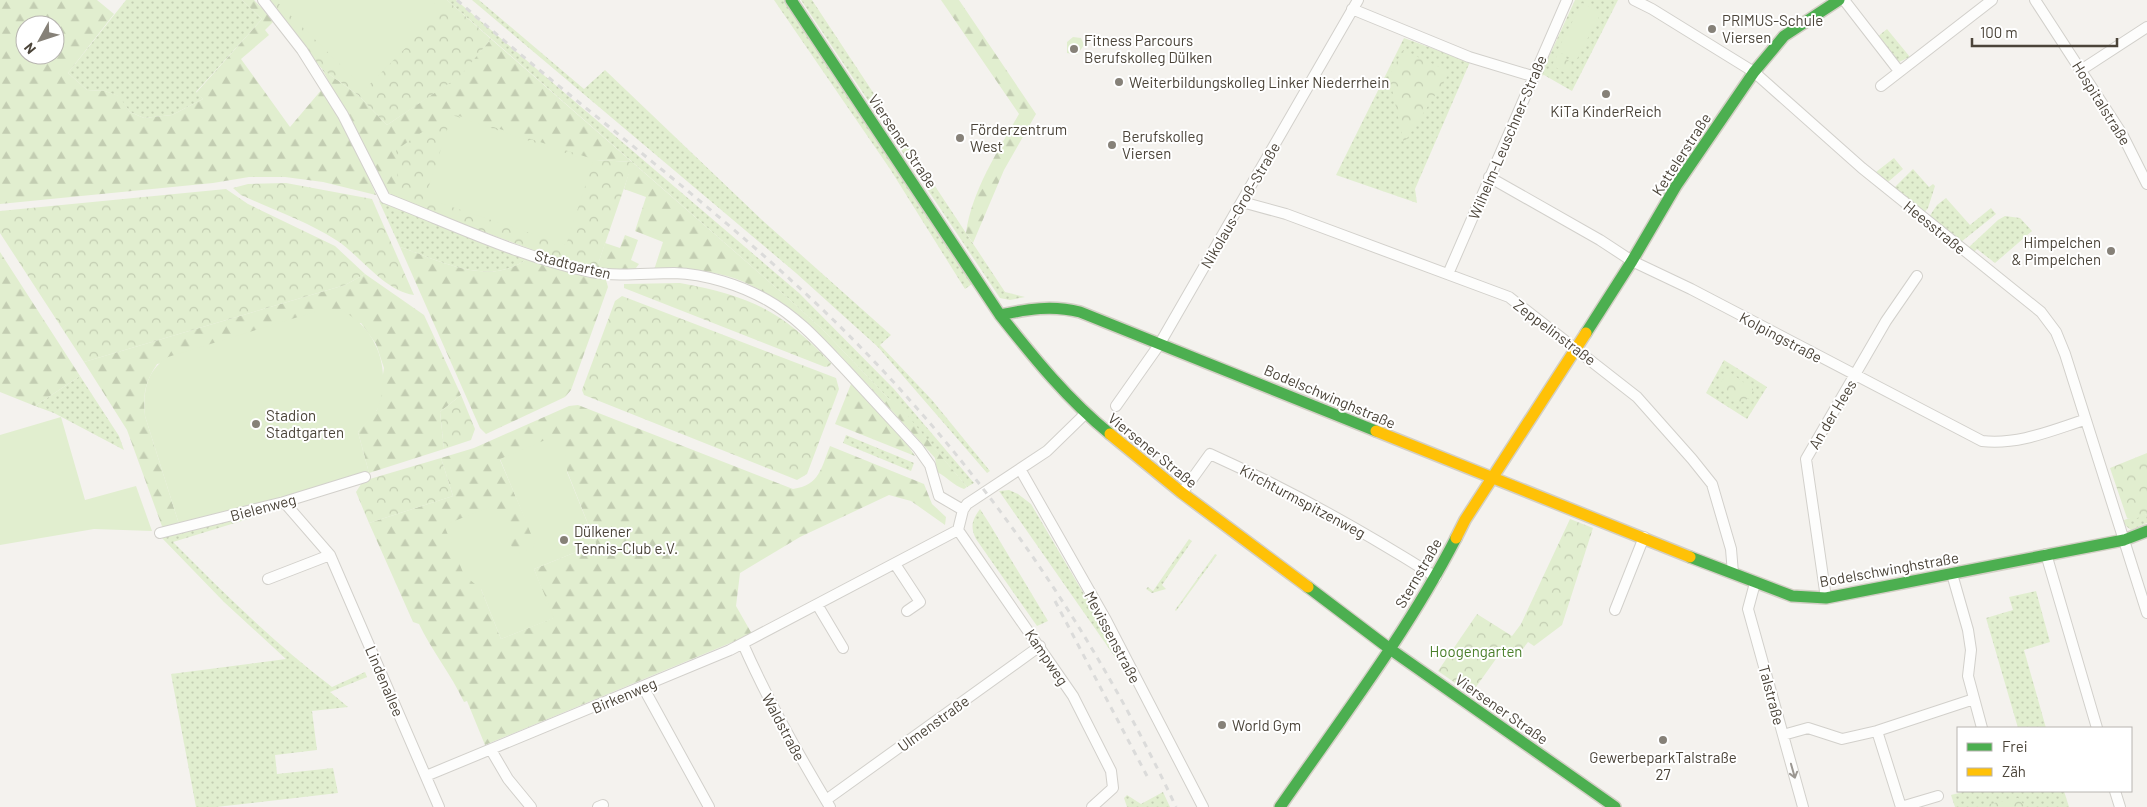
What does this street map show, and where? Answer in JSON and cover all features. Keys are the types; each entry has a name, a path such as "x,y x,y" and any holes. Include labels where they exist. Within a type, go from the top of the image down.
{"street":[{"name":"Stadtgarten","path":"262,0 302,50 343,115 384,198 541,258 589,271 612,276 675,273 702,276 744,288 769,301 793,317 814,336 918,448 930,465 939,496 963,510"},
{"name":"Viersener Straße","path":"791,0 1000,315 1036,361 1085,414 1182,493 1390,649 1616,807"},
{"name":"Wilhelm-Leuschner-Straße","path":"1448,274 1532,76 1567,0"},
{"name":"Heesstraße","path":"1634,0 1652,9 1754,72 1862,168 2041,312 2056,332 2065,354 2084,420 2147,613"},
{"name":"Kettelerstraße","path":"1576,349 1632,261 1676,186 1754,72 1784,36 1839,0"},
{"path":"1844,0 1899,71"},
{"path":"1881,86 1992,0"},
{"name":"Hospitalstraße","path":"2036,0 2122,134 2147,184"},
{"path":"1355,5 1469,57 1532,76"},
{"name":"Nikolaus-Groß-Straße","path":"1116,406 1159,345 1355,5"},
{"path":"2082,70 2147,27"},
{"name":"Kolpingstraße","path":"1489,177 1600,240 1632,261 1691,289 1982,441 2002,443 2026,439 2084,420"},
{"name":"Zeppelinstraße","path":"1242,202 1286,214 1509,297 1637,397 1712,484 1731,549 1732,573"},
{"name":"An der Hees","path":"1826,598 1806,459 1886,321 1917,276"},
{"name":"Bodelschwinghstraße","path":"1000,315 1037,307 1064,308 1080,312 1159,345 1251,379 1371,430 1495,477 1755,583 1792,596 1826,598 2124,540 2147,531"},
{"name":"Sternstraße","path":"1280,807 1390,649 1436,577 1465,520 1495,477 1576,349"},
{"path":"958,530 963,510 985,491 1047,451 1085,414"},
{"name":"Kirchturmspitzenweg","path":"1182,493 1210,454 1251,472 1370,536 1436,577"},
{"name":"Mevissenstraße","path":"1020,468 1106,620 1204,807"},
{"name":"Bielenweg","path":"160,534 284,502 365,477"},
{"name":"Lindenallee","path":"284,502 330,555 439,807"},
{"name":"Birkenweg","path":"426,776 743,644 818,606 958,530"},
{"name":"Kampweg","path":"958,530 1073,696 1111,770 1113,788 1092,807"},
{"path":"1614,610 1644,537"},
{"path":"2046,554 2097,727"},
{"path":"268,579 330,555"},
{"path":"895,564 920,602 907,611"},
{"path":"1952,574 1972,650 1968,676 1982,727"},
{"name":"Talstraße","path":"1755,583 1748,609 1803,807"},
{"path":"818,606 843,648"},
{"name":"Waldstraße","path":"743,644 764,690 828,804"},
{"name":"Ulmenstraße","path":"828,804 1040,646"},
{"path":"643,687 709,807"},
{"path":"1783,735 1808,728 1842,739 1877,731 1974,699"},
{"path":"1877,731 1901,807 1938,796"},
{"path":"491,750 508,779 531,807"},
{"path":"2115,792 2120,807"}],"green space":[{"path":"0,0 97,0 114,14 68,73 87,90 105,91 119,96 130,112 144,118 172,115 203,99 196,93 262,19 242,0 254,0 274,21 265,30 269,35 241,59 290,127 323,88 361,160 376,195 323,182 285,177 249,177 213,183 0,204"},
{"path":"126,0 242,0 262,19 196,92 203,99 172,115 144,118 130,112 118,96 105,91 87,90 68,73"},
{"path":"266,0 447,0 491,39 460,76 387,125 358,95 322,69"},
{"path":"275,0 431,0 442,11 365,89"},
{"path":"447,0 456,0 799,293 894,389 974,483 967,487 892,398 890,400 823,330"},
{"path":"472,0 479,0 584,89 605,70 762,220 891,335 880,345 932,400 990,471 987,473 878,347 796,273"},
{"path":"774,0 784,0 972,284 965,289 890,169"},
{"path":"801,0 812,0 1005,292 1025,297 1010,300 1000,298"},
{"path":"941,0 959,0 1036,114 1004,170 973,243 966,233 974,201 987,171 1019,114"},
{"path":"1575,0 1618,0 1572,91 1544,75 1540,76"},
{"path":"1582,3 1601,13 1576,61 1557,51"},
{"path":"1887,29 1910,57 1899,62 1892,59 1876,38"},
{"name":"Fitness Parcours Berufskolleg Dülken","path":"1073,37 1081,38 1084,45 1077,55 1067,53 1067,42"},
{"path":"1404,38 1470,62 1415,189 1417,203 1336,175"},
{"path":"491,39 632,162 596,160 399,201 382,188 349,119 322,69 358,95 387,125 459,76"},
{"path":"1403,50 1450,72 1404,143 1389,76"},
{"path":"1558,54 1574,64 1568,75 1552,65"},
{"path":"450,113 596,160 633,162 596,270 544,254 399,201 396,150"},
{"path":"452,115 593,162 566,245 425,198"},
{"path":"1894,158 1903,169 1888,182 1876,172"},
{"path":"632,162 823,330 890,400 892,397 967,487 964,489 960,488 937,472 935,458 854,370 811,327 780,302 744,282 723,275 688,270 654,270 663,242 635,231 646,197 624,189"},
{"path":"1913,169 1929,187 1933,184 1935,186 1928,208 1924,213 1894,188"},
{"path":"286,183 372,199 414,295 403,292 382,280 345,247 325,233 241,195 233,188 248,184"},
{"path":"226,189 248,204 335,246 365,274 345,285 84,362 0,233 0,211"},
{"path":"1946,198 1970,225 1991,208 1996,214 1961,242 1929,217 1937,205"},
{"path":"379,201 397,206 529,256 517,265 503,270 473,270 443,263 400,247"},
{"path":"2005,216 2020,218 2032,231 1995,263 1977,249 1974,252 1968,248 1998,220"},
{"path":"625,235 638,240 631,260 639,264 633,272 596,270 605,243 620,248"},
{"path":"400,247 443,263 473,270 503,270 517,265 529,256 606,280 608,287 571,390 565,397 486,434 480,428"},
{"path":"0,252 80,376 35,406 0,392"},
{"path":"365,274 424,315 461,395 440,412 444,449 369,473 358,432 377,410 384,368 376,344 361,323 157,364 146,388 144,400 145,416 179,524 163,529 127,430 84,362 345,285"},
{"path":"680,283 727,294 764,308 797,330 831,363 830,366 825,367 624,288 624,284"},
{"path":"622,296 836,378 839,389 807,474 797,480 584,395 582,390 615,301"},
{"name":"Stadion Stadtgarten","path":"339,309 352,317 372,338 382,364 382,393 378,408 358,432 369,473 276,500 179,524 145,416 146,390 155,369 168,357 321,310"},
{"path":"1724,360 1767,387 1747,419 1706,393"},
{"path":"1728,371 1753,389 1751,397 1740,403 1719,385"},
{"path":"80,376 119,436 124,450 54,413 35,406"},
{"path":"851,384 901,435 915,456 835,424"},
{"path":"461,395 475,429 471,440 444,449 440,412"},
{"path":"578,405 793,489 809,484 814,479 830,446 924,484 932,504 946,517 945,525 911,501 889,495 800,537 740,573 736,606 752,634 485,745 467,701 464,702 419,624 413,622 369,523 453,496 441,458 474,448 569,406","holes":["500,460 567,460 567,471 596,544 534,569 553,618 501,639 481,589 537,546"]},
{"path":"61,417 85,500 136,486 152,531 94,529 0,545 0,435"},
{"name":"Dülkener Tennis-Club e.V.","path":"557,435 567,460 567,472 596,544 534,569 554,618 501,639 481,589 464,575 444,525 495,505 515,555 536,546 500,459"},
{"path":"846,435 914,463 911,471 843,443"},
{"path":"2147,453 2147,514 2135,519 2127,518 2110,468"},
{"path":"441,458 453,496 369,523 356,492 363,481"},
{"path":"1009,490 1031,504 1098,618 1124,670 999,491"},
{"path":"275,507 280,509 173,542 270,636 332,687 365,672 367,677 330,692 348,707 312,711 317,750 275,755 277,774 333,768 338,793 216,807 196,807 171,674 286,659 224,602 160,536"},
{"path":"980,509 1048,621 1037,626 976,539 973,524"},
{"path":"2147,514 2147,523 2131,530 2121,522 2127,519"},
{"name":"Hoogengarten","path":"1570,519 1593,528 1562,625 1534,646 1528,642 1516,658 1503,649 1471,694 1438,671 1477,614 1512,636 1521,624"},
{"path":"1189,539 1192,541 1162,585 1166,589 1152,593 1146,589 1148,587 1153,591"},
{"path":"1215,554 1217,555 1176,611 1175,610"},
{"path":"2036,591 2050,642 2024,650 2046,727 2018,727 1986,618 2013,610 2009,597"},
{"path":"1163,792 1170,807 1127,807 1124,798 1127,795 1141,804"},
{"path":"1963,792 2064,792 2069,807 1955,807 1951,795"},
{"path":"2018,798 2026,807 1975,807"}],"railway":[{"path":"457,0 752,245 852,339 908,398 961,461 1011,526 1057,593 1100,663 1140,734 1176,807"},
{"path":"1055,601 1147,776"}],"traffic: fast":[{"path":"791,0 1000,315 1066,393 1110,434"},
{"path":"1586,333 1632,261 1676,186 1754,72 1784,36 1839,0"},
{"path":"1000,315 1040,309 1080,312 1376,431"},
{"path":"1690,557 1792,596 1826,598 2124,540 2147,531"},
{"path":"1280,807 1395,642 1456,538"},
{"path":"1308,587 1390,649 1615,807"}],"traffic: slow":[{"path":"1456,538 1465,520 1586,333"},
{"path":"1376,431 1690,557"},
{"path":"1110,434 1182,493 1308,587"}],"place":[{"name":"PRIMUS-Schule Viersen","path":"1712,29"},
{"name":"Fitness Parcours Berufskolleg Dülken","path":"1074,49"},
{"name":"Weiterbildungskolleg Linker Niederrhein","path":"1119,82"},
{"name":"KiTa KinderReich","path":"1606,94"},
{"name":"Förderzentrum West","path":"960,138"},
{"name":"Berufskolleg Viersen","path":"1112,145"},
{"name":"Himpelchen & Pimpelchen","path":"2111,251"},
{"name":"Stadion Stadtgarten","path":"256,424"},
{"name":"Dülkener Tennis-Club e.V.","path":"564,540"},
{"name":"World Gym","path":"1222,725"},
{"name":"GewerbeparkTalstraße 27","path":"1663,740"}]}
